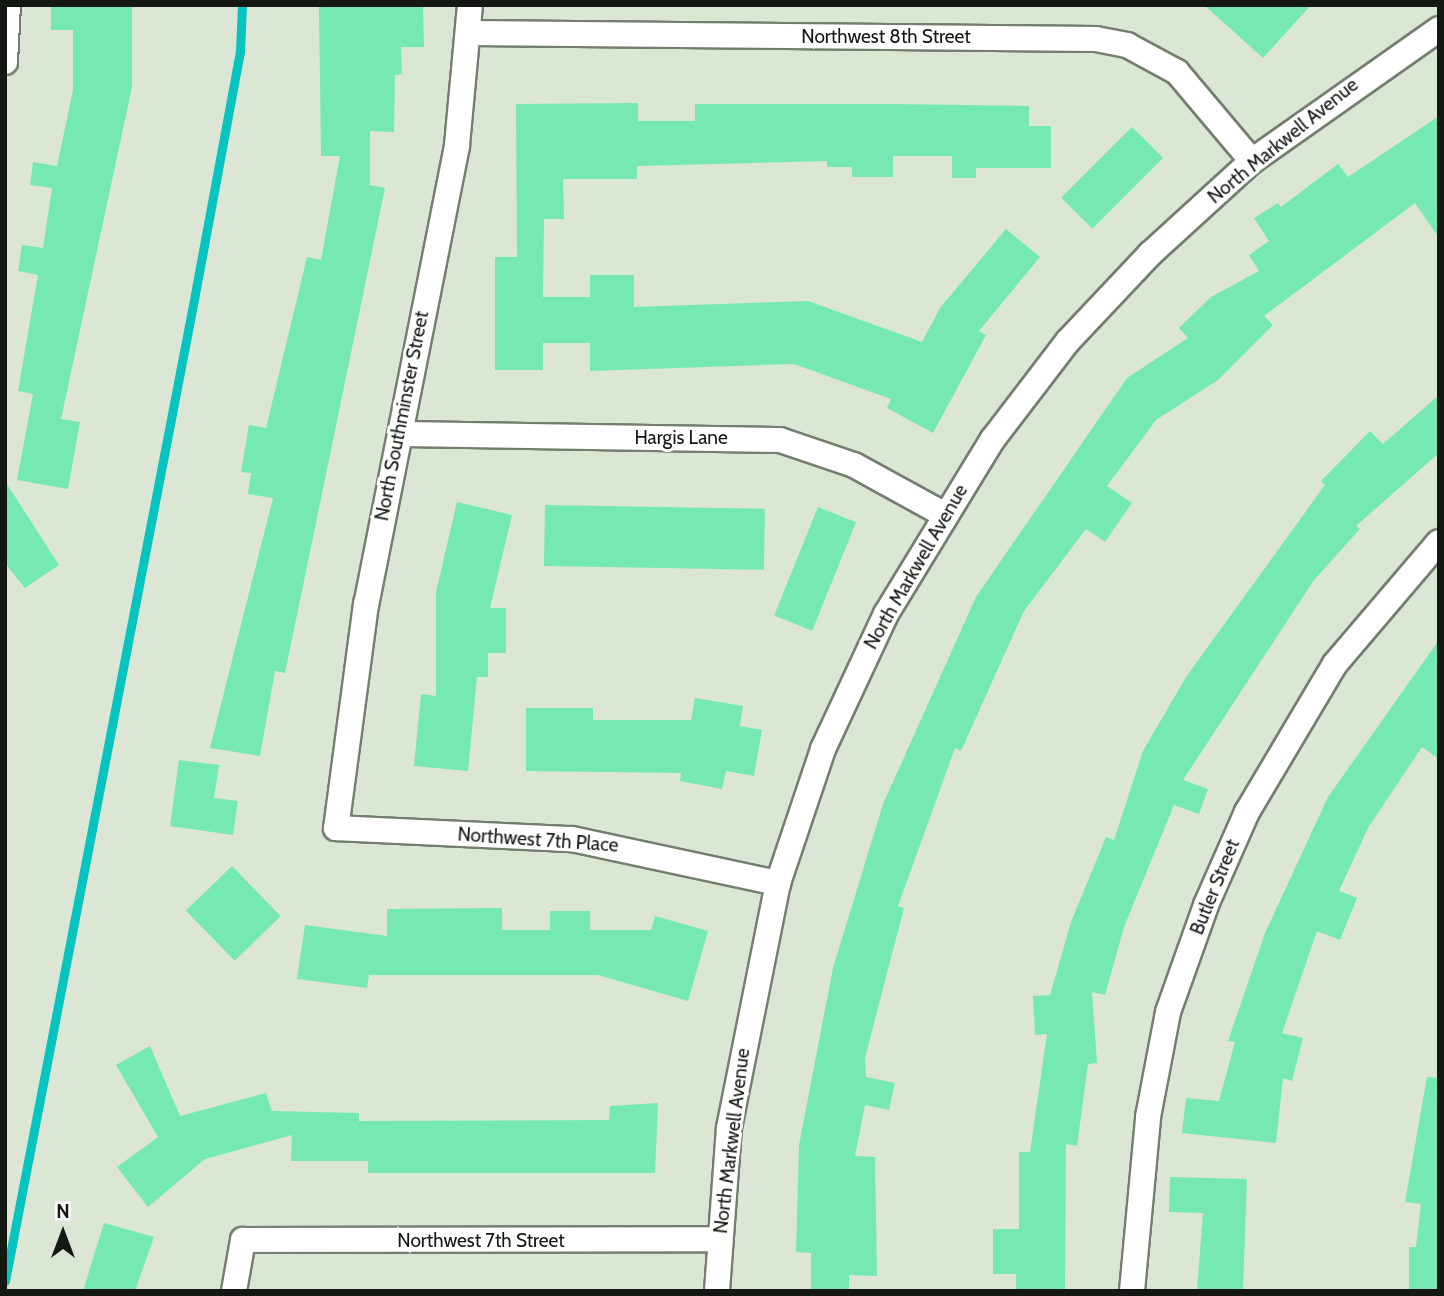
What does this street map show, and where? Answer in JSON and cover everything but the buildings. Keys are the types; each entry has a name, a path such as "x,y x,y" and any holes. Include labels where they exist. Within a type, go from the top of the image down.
{"street":[{"path":"5,62 8,5"},
{"name":"North Southminster Street","path":"336,828 366,604 457,146 470,33 470,5"},
{"name":"North Markwell Avenue","path":"717,1291 720,1239 741,1050 778,883 843,701 943,514 1068,341 1150,254 1252,161 1439,29"},
{"name":"Northwest 8th Street","path":"470,33 1096,39 1127,45 1177,72 1252,161"},
{"name":"Hargis Lane","path":"401,434 780,440 854,465 943,514"},
{"name":"Butler Street","path":"1132,1291 1148,1117 1168,1012 1206,905 1247,812 1335,664 1439,542"},
{"name":"Northwest 7th Place","path":"336,828 572,839 778,883"},
{"name":"Northwest 7th Street","path":"234,1291 243,1240 720,1239"}],"waterway":[{"path":"5,1281 195,294 240,51 242,5"}]}
